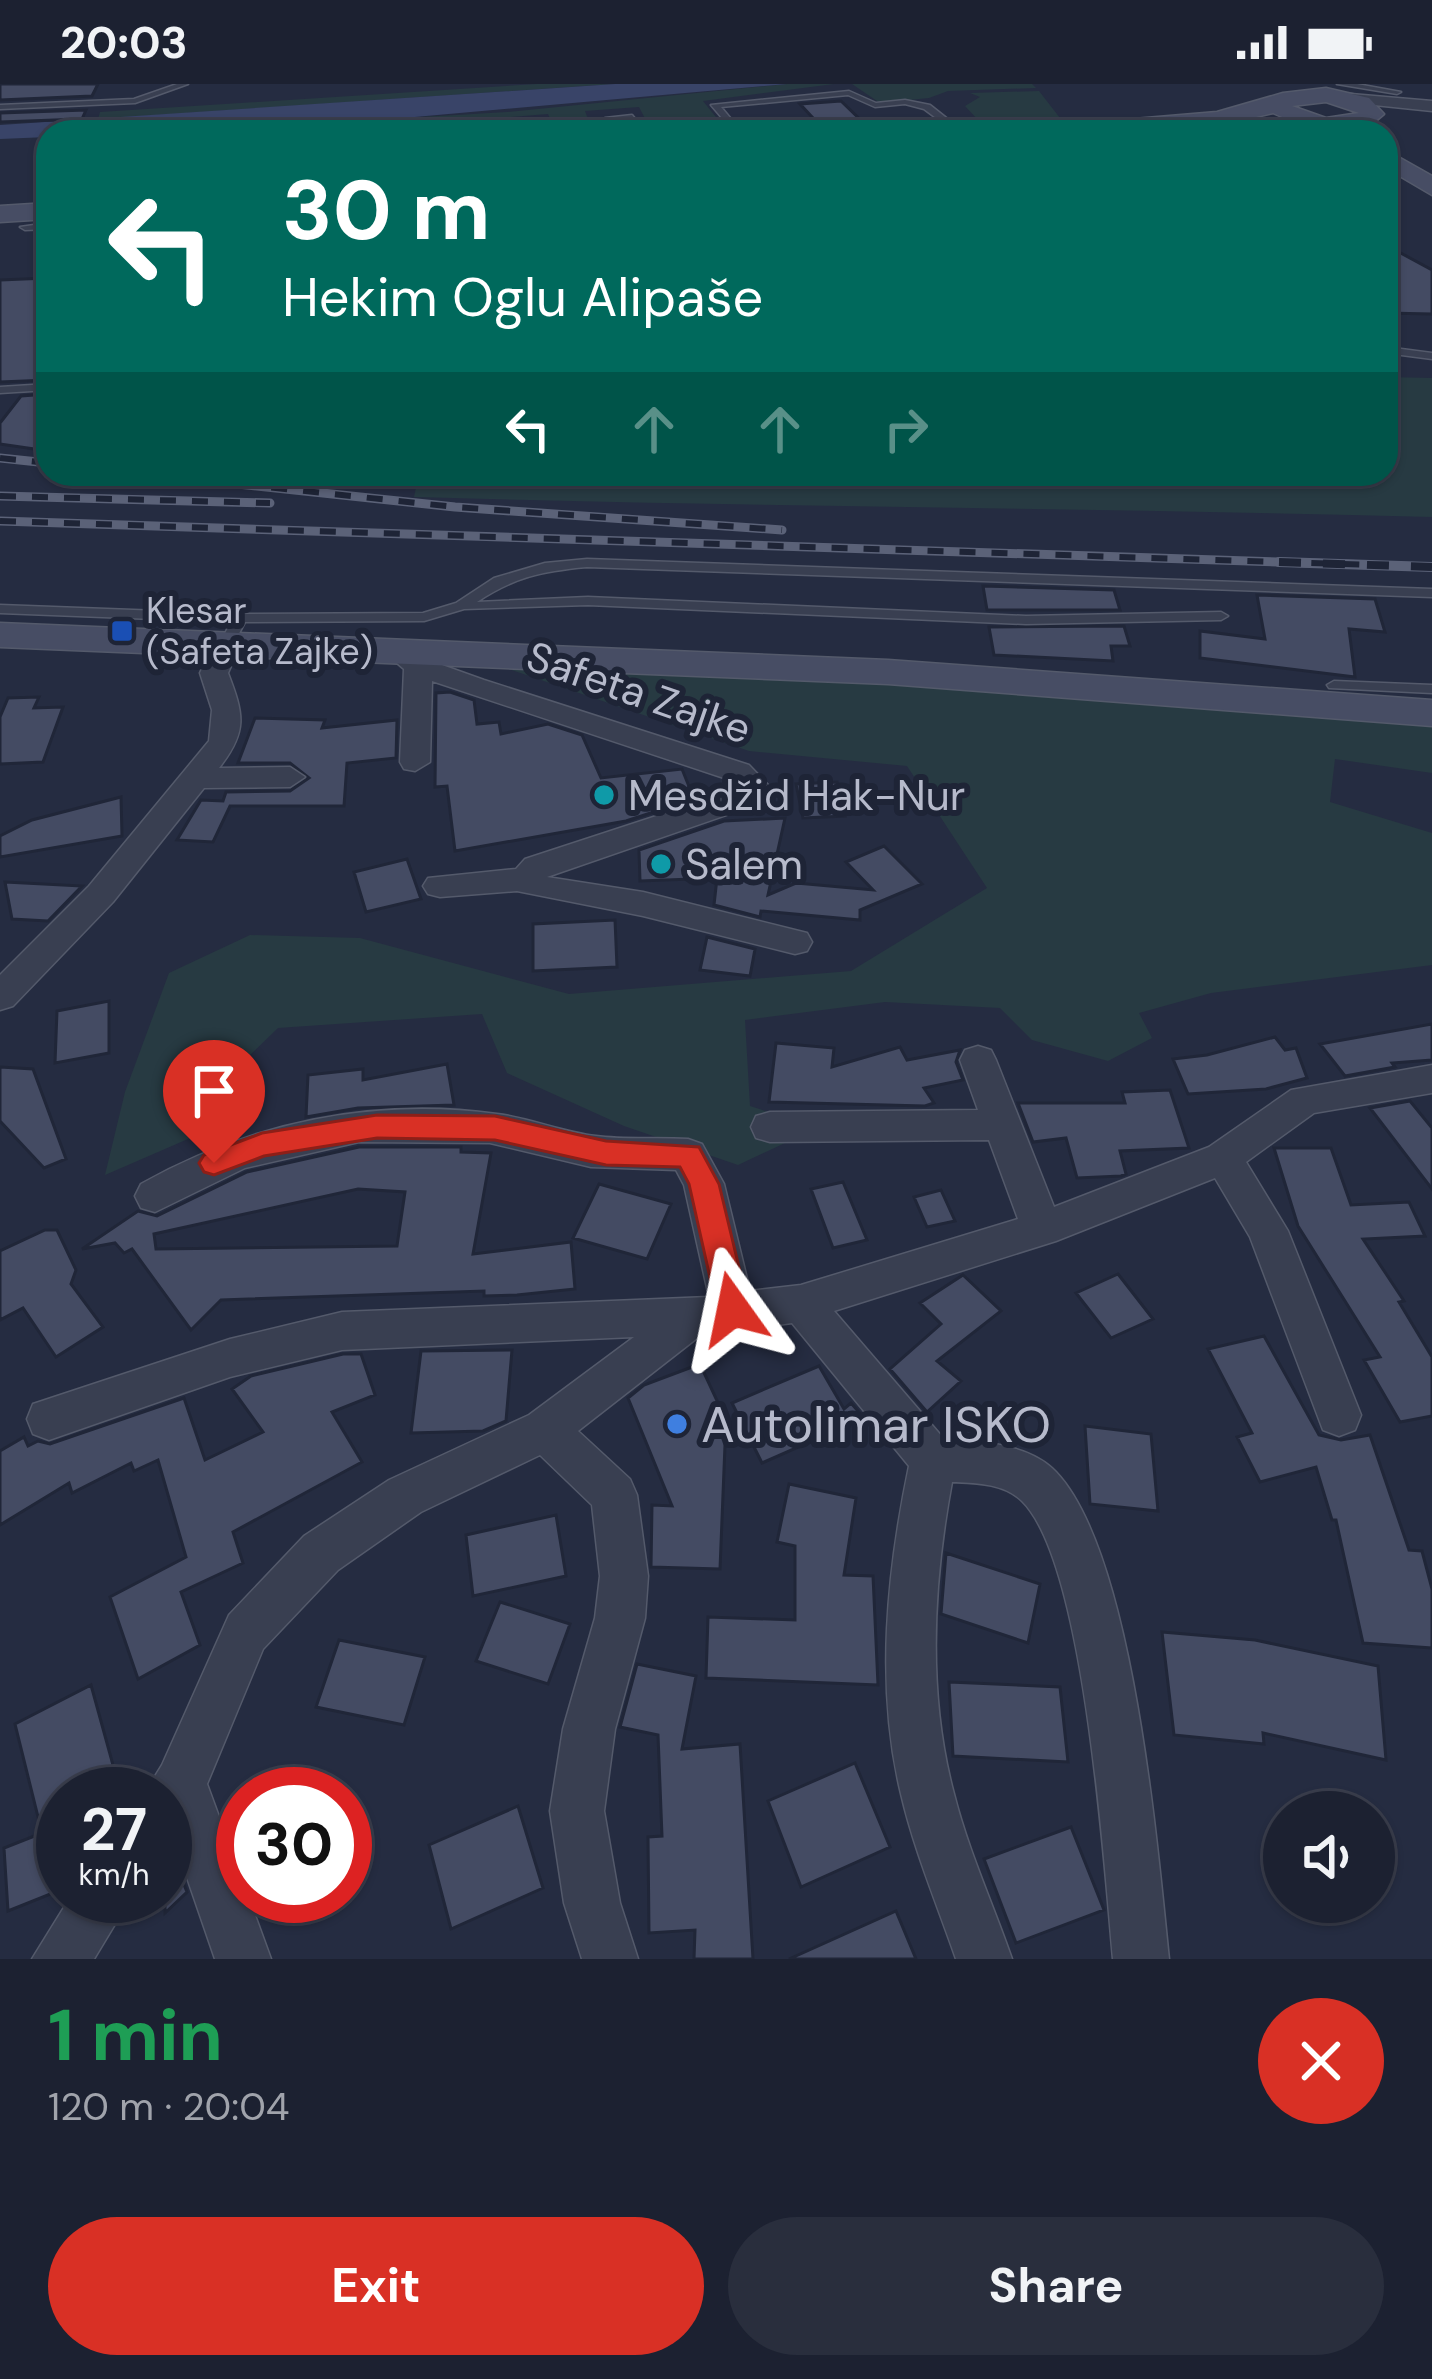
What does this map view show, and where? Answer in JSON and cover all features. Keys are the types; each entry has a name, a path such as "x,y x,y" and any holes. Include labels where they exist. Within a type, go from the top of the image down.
{"main road":[{"path":"1205,120 1284,93 1345,114"},
{"path":"1279,120 1345,114"},
{"path":"1398,149 1432,171"},
{"path":"1398,165 1432,188"},
{"path":"0,205 36,204"},
{"path":"0,214 36,206"},
{"name":"Safeta Zajke","path":"0,635 233,631 408,658 888,672 1432,709"}],"street":[{"path":"1345,114 1432,108"},
{"path":"1345,114 1432,108"},
{"path":"0,997 101,894 224,742 227,710 214,673 233,631"},
{"path":"408,658 415,762"},
{"name":"Safeta Zajke","path":"408,658 738,772 756,788 753,795 537,867 525,879"},
{"path":"194,778 290,777"},
{"path":"440,886 525,879 530,885 643,904 795,942"},
{"path":"978,1060 1042,1229"},
{"path":"49,1419 230,1358 342,1331 712,1314 801,1303 1042,1229 1223,1158 1304,1100 1432,1079"},
{"path":"770,1127 1002,1125"},
{"path":"155,1196 181,1179 262,1145 377,1127 495,1128 606,1153 688,1155 704,1184 712,1314"},
{"path":"1223,1158 1268,1231 1339,1415"},
{"path":"801,1303 932,1460 1000,1463 1041,1486 1061,1514 1094,1605 1141,1959"},
{"path":"186,1767 246,1632 321,1553 405,1496 545,1430 712,1314"},
{"path":"545,1430 614,1495 624,1576 620,1618 589,1729 577,1811 592,1903 610,1959"},
{"path":"932,1460 920,1521 911,1693 921,1770 984,1959"},
{"path":"192,1840 243,1959"},
{"path":"60,1959 85,1923"}],"lane":[{"path":"0,107 135,101 184,84"},
{"path":"1345,114 1396,92"},
{"path":"728,120 715,105 839,93 874,105 904,102 927,107 944,120"},
{"path":"611,120 636,120"},
{"path":"25,227 36,227"},
{"path":"1398,352 1432,356"},
{"path":"0,390 36,388"},
{"path":"461,606 499,581 545,567 587,563 1432,593"},
{"path":"0,609 233,631 424,617 461,606 587,601 1026,620 1221,616"},
{"path":"1334,685 1432,689"}],"shaded area":[{"path":"537,84 615,84 98,119 100,112"},
{"path":"787,84 834,84 703,101 718,120 646,120 639,107 585,111 588,120 551,120 548,114 369,120 507,112"},
{"path":"852,84 1032,84 1036,88 948,91 880,103"},
{"path":"1039,91 1060,118 978,120 965,106 980,97 970,93"},
{"path":"1398,377 1432,378 1432,517 414,497 416,486 1398,486"},
{"path":"494,664 1132,696 1432,719 1432,773 1335,759 1330,802 1432,833 1432,965 1211,993 1139,1013 1152,1038 1108,1061 1032,1040 1000,1008 885,1002 745,1020 750,1106 817,1128 738,1165 624,1126 507,1073 482,1014 278,1028 248,1057 257,1109 105,1175 125,1092 169,973 250,935 360,938 569,994 851,971 987,888 907,766 749,751"}],"water":[{"path":"615,84 787,84 382,120 75,120"},
{"path":"36,123 36,138 0,139 0,125"}],"building":[{"path":"0,84 98,84 92,96 0,100"},
{"path":"841,101 861,120 815,120 800,104"},
{"path":"86,110 82,119 0,122 0,113"},
{"path":"1398,252 1432,270 1432,314 1398,313"},
{"path":"36,278 36,380 0,382 0,280"},
{"path":"36,395 36,449 0,444 0,423 21,396"},
{"path":"983,586 1114,590 1120,610 987,610"},
{"path":"1257,595 1375,599 1385,632 1349,629 1355,677 1200,658 1200,631 1265,639"},
{"path":"1124,626 1130,646 1111,646 1113,661 994,655 989,627"},
{"path":"436,693 474,700 477,724 499,722 501,734 548,724 582,735 601,778 682,769 694,799 626,821 455,851 447,786 435,787"},
{"path":"39,697 34,708 63,707 43,762 0,764 0,717 8,698"},
{"path":"255,718 325,720 322,728 397,720 396,758 347,763 344,806 230,806 213,842 177,840 201,800 223,801 226,792 290,791 309,778 290,763 238,763"},
{"path":"837,782 845,816 803,818 796,784"},
{"path":"121,797 122,836 0,857 0,836 32,820"},
{"path":"785,818 768,895 796,883 873,890 846,862 884,846 922,884 860,910 860,920 761,911 760,917 714,905 717,878 640,881 639,850 724,821"},
{"path":"407,859 421,899 366,912 354,872"},
{"path":"5,882 82,886 48,921 12,919"},
{"path":"615,920 617,967 533,971 533,924"},
{"path":"707,937 755,949 750,976 700,970"},
{"path":"109,1001 109,1053 55,1063 57,1011"},
{"path":"1432,1024 1432,1060 1392,1063 1395,1067 1345,1076 1320,1044"},
{"path":"1275,1037 1285,1050 1296,1048 1307,1078 1266,1089 1188,1094 1173,1059 1207,1055"},
{"path":"776,1043 834,1048 832,1067 900,1047 907,1060 960,1050 956,1062 963,1080 924,1088 934,1103 925,1106 769,1102"},
{"path":"447,1064 454,1105 358,1108 306,1117 308,1075 363,1069 363,1080"},
{"path":"0,1067 33,1069 66,1159 44,1168 0,1121"},
{"path":"1170,1090 1189,1148 1120,1151 1126,1174 1121,1176 1077,1178 1066,1138 1033,1142 1018,1103 1125,1103 1122,1092"},
{"path":"1410,1101 1432,1128 1432,1189 1370,1108"},
{"path":"359,1147 461,1147 461,1152 491,1153 473,1254 571,1242 575,1289 517,1295 484,1296 484,1291 221,1300 191,1330 132,1249 124,1253 115,1243 82,1249 138,1211 157,1216 247,1172","holes":["358,1189 405,1192 397,1246 156,1249 154,1234"]},
{"path":"1274,1148 1331,1148 1351,1205 1409,1202 1425,1236 1363,1239 1404,1301 1399,1302 1432,1357 1432,1416 1400,1422 1364,1360 1380,1357 1298,1226"},
{"path":"843,1182 867,1240 833,1248 811,1189"},
{"path":"599,1184 671,1204 647,1259 573,1238"},
{"path":"941,1190 955,1221 927,1227 914,1197"},
{"path":"45,1230 57,1230 76,1270 71,1284 103,1327 56,1357 23,1308 0,1320 0,1251"},
{"path":"1118,1274 1153,1319 1111,1338 1076,1293"},
{"path":"963,1275 1001,1311 937,1361 961,1381 927,1412 890,1369 941,1324 920,1303"},
{"path":"1264,1336 1319,1435 1341,1440 1370,1435 1409,1550 1422,1551 1432,1589 1432,1648 1363,1643 1336,1520 1332,1520 1316,1467 1260,1482 1237,1437 1252,1433 1208,1349"},
{"path":"512,1350 506,1421 483,1431 411,1433 421,1351"},
{"path":"361,1354 375,1395 332,1412 362,1462 233,1532 243,1563 181,1592 200,1645 138,1679 110,1597 186,1557 158,1460 134,1471 131,1463 72,1493 69,1483 0,1525 0,1451 24,1437 28,1446 38,1441 50,1444 184,1398 205,1460 263,1432 232,1389 251,1376"},
{"path":"700,1364 726,1420 720,1569 651,1567 652,1505 672,1506 628,1398 644,1385"},
{"path":"819,1366 844,1409 851,1403 864,1418 762,1463 732,1403"},
{"path":"1085,1426 1151,1434 1158,1511 1090,1504"},
{"path":"789,1484 856,1498 844,1575 873,1576 878,1685 706,1678 708,1617 795,1620 795,1546 777,1542"},
{"path":"556,1515 566,1576 473,1596 466,1535"},
{"path":"946,1553 1040,1584 1028,1643 941,1614"},
{"path":"500,1602 570,1624 548,1684 476,1661"},
{"path":"1162,1632 1255,1640 1378,1666 1386,1760 1263,1733 1264,1744 1174,1735"},
{"path":"339,1640 425,1657 404,1725 316,1707"},
{"path":"637,1664 696,1676 682,1749 740,1744 753,1959 694,1959 695,1930 649,1933 648,1837 662,1836 658,1735 620,1727"},
{"path":"949,1682 1060,1687 1068,1762 953,1756"},
{"path":"91,1685 113,1765 36,1767 36,1809 15,1724"},
{"path":"855,1763 890,1847 801,1887 768,1801"},
{"path":"518,1806 543,1888 451,1929 429,1845"},
{"path":"1071,1827 1104,1910 1016,1943 984,1859"},
{"path":"36,1835 36,1900 8,1911 4,1848"},
{"path":"896,1911 916,1959 789,1959"}],"railway":[{"path":"0,458 36,462"},
{"path":"257,486 455,507 782,530"},
{"path":"0,496 270,503"},
{"path":"0,521 1308,563"},
{"path":"1279,562 1308,563"},
{"path":"1308,563 1372,565"},
{"path":"1308,563 1432,567"}],"place":[{"name":"Klesar (Safeta Zajke)","path":"122,631"},
{"name":"Mesdžid Hak-Nur","path":"604,795"},
{"name":"Salem","path":"661,864"},
{"name":"Autolimar ISKO","path":"677,1424"}],"route":[{"path":"214,1163 262,1145 377,1127 495,1128 606,1153 688,1155 704,1184 733,1309"}]}
